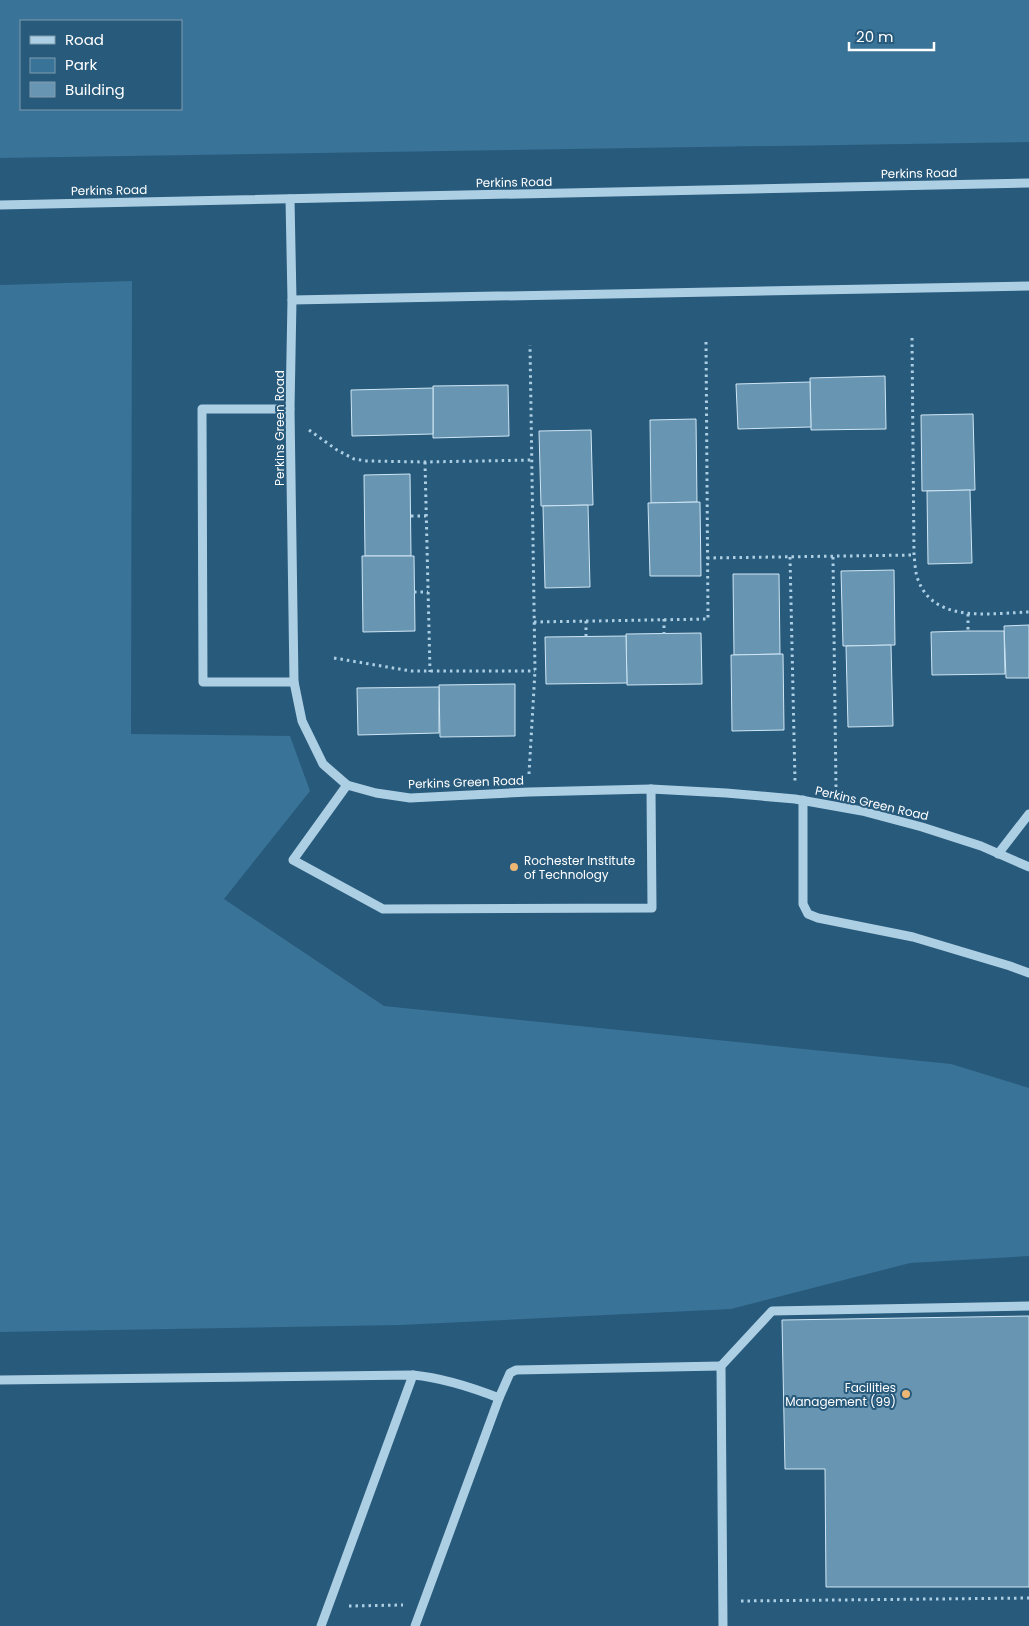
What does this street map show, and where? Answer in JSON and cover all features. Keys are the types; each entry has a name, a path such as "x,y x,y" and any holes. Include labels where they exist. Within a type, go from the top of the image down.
{"street":[{"name":"Perkins Road","path":"0,205 1029,183"},
{"name":"Perkins Green Road","path":"290,199 292,300 290,413 294,682 302,721 323,764 347,785 376,793 410,798 529,792 652,789 726,793 799,800 862,811 922,827 981,846 1029,867"},
{"path":"292,300 1029,286"},
{"path":"290,413 202,409 203,682 294,682"},
{"path":"347,785 293,860 382,909 652,908 652,789"},
{"path":"799,800 803,904 808,914 818,918 913,937 1029,973"},
{"path":"998,854 1029,814"},
{"path":"723,1626 722,1366 772,1311 1029,1306"},
{"path":"415,1626 499,1398 510,1374 516,1370 722,1366"},
{"path":"0,1380 413,1375 454,1382 499,1398"},
{"path":"320,1626 413,1375"}],"path":[{"path":"912,338 914,555 918,581 928,597 940,606 954,611 968,614 1029,612"},
{"path":"534,622 708,619 706,342"},
{"path":"529,792 530,739 535,671 530,344"},
{"path":"290,413 337,450 354,459 382,462 532,460"},
{"path":"425,462 430,672"},
{"path":"411,516 426,516"},
{"path":"707,558 914,555"},
{"path":"833,556 836,806"},
{"path":"790,557 799,800"},
{"path":"414,592 428,592"},
{"path":"968,614 968,631"},
{"path":"664,619 664,634"},
{"path":"586,621 586,637"},
{"path":"334,658 412,671 535,671"},
{"path":"723,1601 1029,1598"},
{"path":"328,1606 423,1604"}],"green space":[{"path":"0,0 1029,0 1029,142 0,158"},
{"path":"132,281 131,734 290,736 310,791 224,899 384,1006 951,1064 1029,1088 1029,1256 910,1263 731,1309 401,1325 0,1332 0,285"}],"building":[{"path":"885,376 886,429 811,430 810,378"},
{"path":"810,382 811,427 738,429 736,384"},
{"path":"508,385 509,436 433,438 433,386"},
{"path":"433,388 433,434 352,436 351,390"},
{"path":"973,414 975,490 922,491 921,415"},
{"path":"696,419 697,502 651,503 650,420"},
{"path":"591,430 593,505 541,506 539,431"},
{"path":"410,474 411,556 365,556 364,475"},
{"path":"970,490 972,563 928,564 927,491"},
{"path":"700,502 701,576 650,576 648,503"},
{"path":"588,505 590,587 545,588 543,506"},
{"path":"362,556 414,556 415,631 363,632"},
{"path":"894,570 895,645 843,646 841,571"},
{"path":"733,574 779,574 780,654 734,655"},
{"path":"1029,625 1029,678 1006,678 1004,626"},
{"path":"1004,631 1005,674 932,675 931,632"},
{"path":"701,633 702,684 627,685 626,634"},
{"path":"626,636 627,683 546,684 545,637"},
{"path":"891,645 893,726 848,727 846,646"},
{"path":"783,654 784,730 732,731 731,655"},
{"path":"515,684 515,736 440,737 439,685"},
{"path":"439,687 439,733 358,735 357,688"},
{"name":"Facilities Management (99)","path":"1029,1316 1029,1587 826,1587 825,1469 785,1469 782,1320"}],"place":[{"name":"Rochester Institute of Technology","path":"514,867"},
{"name":"Facilities Management (99)","path":"906,1394"}]}
